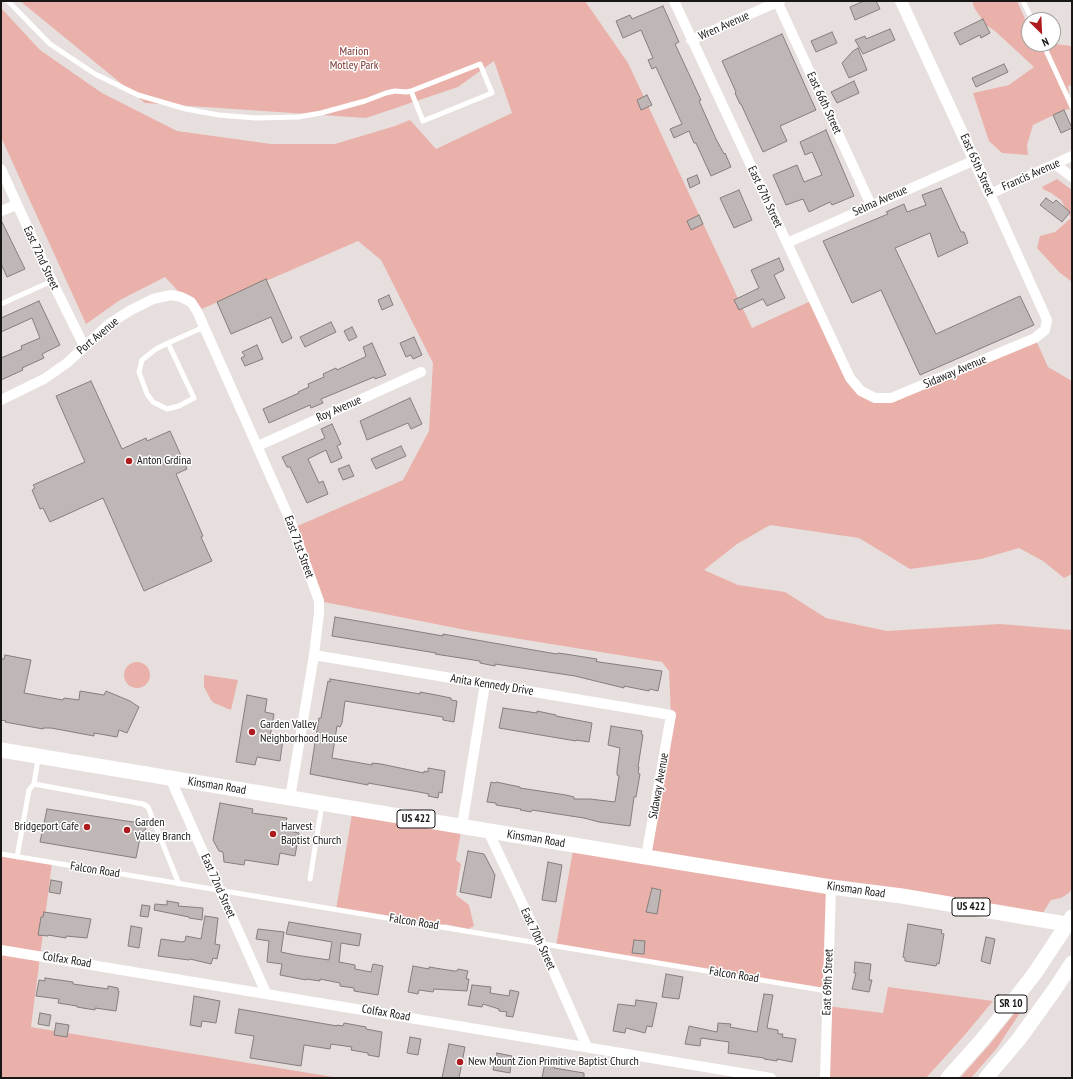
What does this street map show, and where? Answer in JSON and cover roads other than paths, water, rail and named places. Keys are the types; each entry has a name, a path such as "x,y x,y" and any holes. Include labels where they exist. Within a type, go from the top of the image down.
{"main road":[{"name":"Kinsman Road","path":"1,750 831,887 902,896 1070,922"},
{"name":"SR 10","path":"948,1078 996,1024 1035,973 1070,922"},
{"name":"SR 10","path":"986,1078 1056,989 1072,963"}],"street":[{"name":"East 67th Street","path":"674,1 850,378 861,391"},
{"name":"Wren Avenue","path":"691,40 778,1"},
{"name":"East 66th Street","path":"778,1 871,205"},
{"name":"East 65th Street","path":"901,1 1047,320 1046,330"},
{"name":"Francis Avenue","path":"990,194 1072,156"},
{"name":"Selma Avenue","path":"787,243 975,160"},
{"path":"1054,164 1072,177"},
{"name":"East 72nd Street","path":"1,169 16,205 84,346"},
{"path":"1,212 16,205"},
{"name":"Port Avenue","path":"1,400 44,379 67,363 109,324 131,310 153,299 171,295 182,297 191,302 197,311"},
{"name":"East 71st Street","path":"197,311 290,520 319,601 314,655 290,798"},
{"name":"Sidaway Avenue","path":"861,391 875,398 891,398 1035,338 1046,330"},
{"name":"Roy Avenue","path":"258,446 421,372"},
{"name":"Anita Kennedy Drive","path":"314,655 671,715"},
{"path":"462,826 485,684"},
{"name":"Sidaway Avenue","path":"646,857 671,715"},
{"name":"East 72nd Street","path":"170,778 266,993"},
{"name":"East 70th Street","path":"488,831 541,943 587,1047"},
{"name":"East 69th Street","path":"825,1078 831,887"},
{"name":"Colfax Road","path":"1,950 772,1078"}],"lane":[{"path":"8,1 50,44 95,74 138,95 186,110 219,115 256,118 298,117 365,101 386,93 395,91 411,91 480,64 492,93 423,121 411,91"},
{"path":"1023,1 1028,12"},
{"path":"1047,52 1072,107"},
{"path":"1,304 52,281"},
{"path":"168,343 194,398 179,406 167,409 153,402 147,394 139,372 142,360 156,349 168,343 204,327"},
{"path":"17,857 28,790 34,784 39,756"},
{"path":"34,784 143,804 148,807 179,884"},
{"path":"310,879 322,803"},
{"name":"Falcon Road","path":"1,854 827,991"}],"place":[{"name":"Anton Grdina","path":"129,461"},
{"name":"Garden Valley Neighborhood House","path":"252,732"},
{"name":"Bridgeport Cafe","path":"87,827"},
{"name":"Garden Valley Branch","path":"127,830"},
{"name":"Harvest Baptist Church","path":"273,834"},
{"name":"New Mount Zion Primitive Baptist Church","path":"460,1062"}],"park label":[{"name":"Marion Motley Park","path":"354,59"}]}
